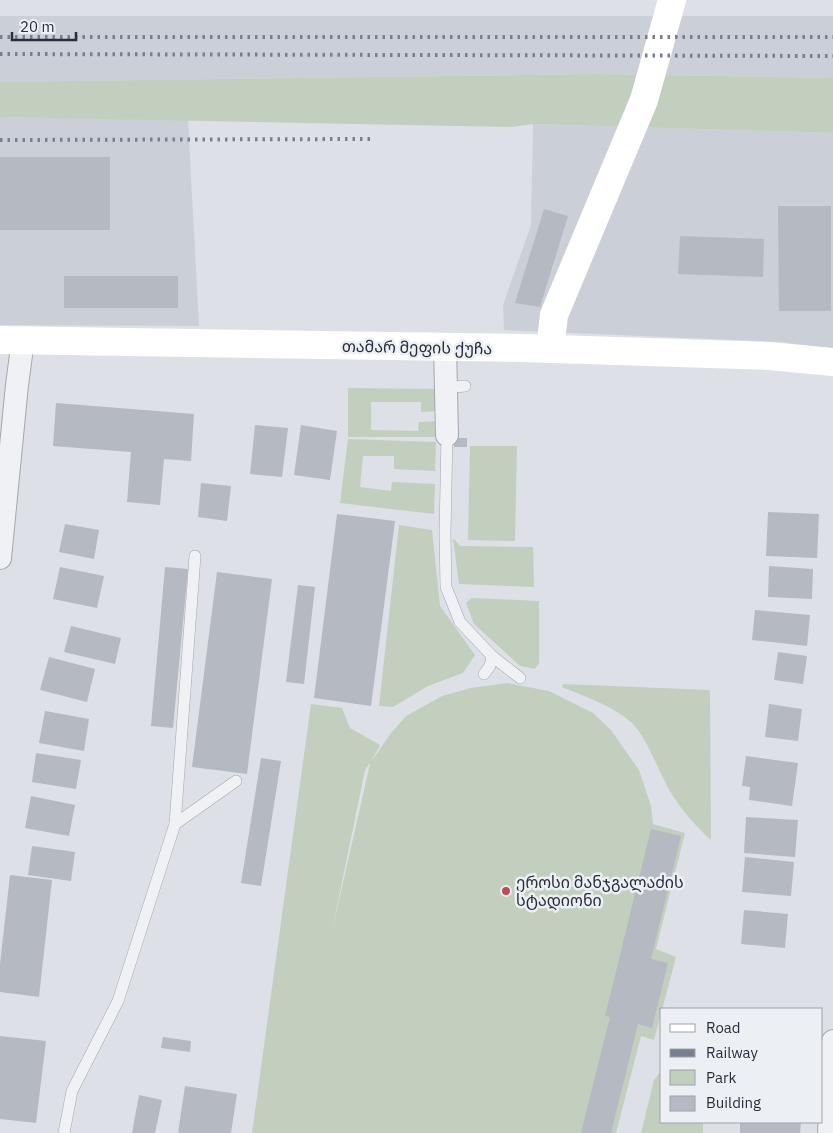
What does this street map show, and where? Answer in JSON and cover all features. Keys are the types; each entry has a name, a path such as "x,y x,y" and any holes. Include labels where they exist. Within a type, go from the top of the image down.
{"main road":[{"path":"550,349 554,315 644,100 672,0"},
{"name":"თამარ მეფის ქუჩა","path":"12,340 445,346 769,356 833,362"}],"street":[{"path":"0,558 18,372 12,340"},
{"path":"445,346 455,387 447,435"},
{"path":"829,1133 833,1041"}],"lane":[{"path":"447,435 446,587 460,622 492,656 520,678"},
{"path":"64,1133 72,1091 118,1001 175,824 195,556"},
{"path":"484,674 490,666 492,656"},
{"path":"175,824 236,781"}],"shaded area":[{"path":"0,16 833,16 833,78 597,74 0,82"},
{"path":"0,117 188,120 199,326 0,325"},
{"path":"533,124 833,133 833,349 781,342 504,330 503,305 531,225"}],"green space":[{"path":"597,74 833,78 833,133 533,124 512,127 0,117 0,82"},
{"path":"348,388 440,389 440,411 421,412 421,402 371,402 371,430 418,431 419,422 440,421 440,437 348,437"},
{"path":"348,439 436,442 435,471 394,469 394,456 363,456 360,487 391,491 392,482 435,484 434,514 340,503"},
{"path":"470,446 517,446 515,541 468,540"},
{"path":"399,525 432,530 440,606 475,655 463,673 428,686 393,707 379,706"},
{"path":"453,538 460,546 533,547 534,587 459,584"},
{"path":"472,598 539,601 539,663 535,669 520,666 474,624 466,603"},
{"name":"ეროსი მანჯგალაძის სტადიონი","path":"507,683 549,691 593,713 611,730 639,770 651,806 653,824 685,833 656,949 676,957 662,1008 660,1008 660,1017 654,1040 641,1036 616,1133 252,1133 311,704 342,708 350,728 380,745 371,762 391,733 406,716 442,696 471,688","holes":["370,764 332,931 365,770"]},
{"path":"563,684 710,690 711,840 675,800 642,737 631,722 607,706 562,687"},
{"path":"660,1072 660,1123 703,1123 703,1133 641,1133 654,1080"}],"building":[{"path":"0,157 110,157 110,230 0,230"},
{"path":"778,206 831,206 831,311 779,311"},
{"path":"544,209 568,216 540,307 515,303"},
{"path":"680,236 764,239 763,277 678,274"},
{"path":"64,276 178,276 178,308 64,308"},
{"path":"56,403 194,414 191,461 164,459 160,505 127,502 131,452 53,446"},
{"path":"255,425 288,428 282,477 250,474"},
{"path":"301,425 337,431 330,480 294,475"},
{"path":"454,438 467,438 467,447 454,447"},
{"path":"201,483 231,486 227,521 198,517"},
{"path":"768,512 819,514 817,558 766,556"},
{"path":"337,514 395,521 371,706 314,698"},
{"path":"65,524 99,530 94,559 59,552"},
{"path":"769,566 813,569 812,599 768,597"},
{"path":"60,567 104,576 97,608 53,599"},
{"path":"165,567 188,569 173,728 151,726"},
{"path":"217,572 272,579 247,774 192,767"},
{"path":"298,585 315,587 304,684 286,682"},
{"path":"755,610 810,615 807,646 752,640"},
{"path":"71,626 121,638 115,664 64,652"},
{"path":"778,652 807,656 803,684 774,680"},
{"path":"49,657 95,669 87,702 40,690"},
{"path":"769,704 802,709 798,741 765,737"},
{"path":"45,711 89,719 84,751 39,743"},
{"path":"36,753 81,760 76,789 32,782"},
{"path":"746,756 798,763 792,806 749,800 750,787 742,786"},
{"path":"261,758 281,761 261,886 241,883"},
{"path":"31,796 75,805 69,836 25,828"},
{"path":"746,817 798,820 795,857 744,853"},
{"path":"651,829 681,836 651,959 668,963 652,1028 638,1024 611,1133 581,1133 610,1017 605,1016"},
{"path":"32,846 75,852 71,881 28,875"},
{"path":"745,857 794,862 791,896 742,892"},
{"path":"10,875 52,880 39,997 0,992 0,964"},
{"path":"744,910 788,914 785,948 741,944"},
{"path":"0,1036 46,1041 36,1123 0,1119"},
{"path":"163,1037 191,1041 190,1052 161,1048"},
{"path":"185,1086 237,1094 231,1133 178,1133"},
{"path":"139,1095 162,1100 155,1133 132,1133"},
{"path":"740,1123 801,1123 800,1133 740,1133"}],"railway":[{"path":"0,37 833,37"},
{"path":"0,54 833,56"},
{"path":"0,140 371,139"}],"place":[{"name":"ეროსი მანჯგალაძის სტადიონი","path":"506,891"}]}
